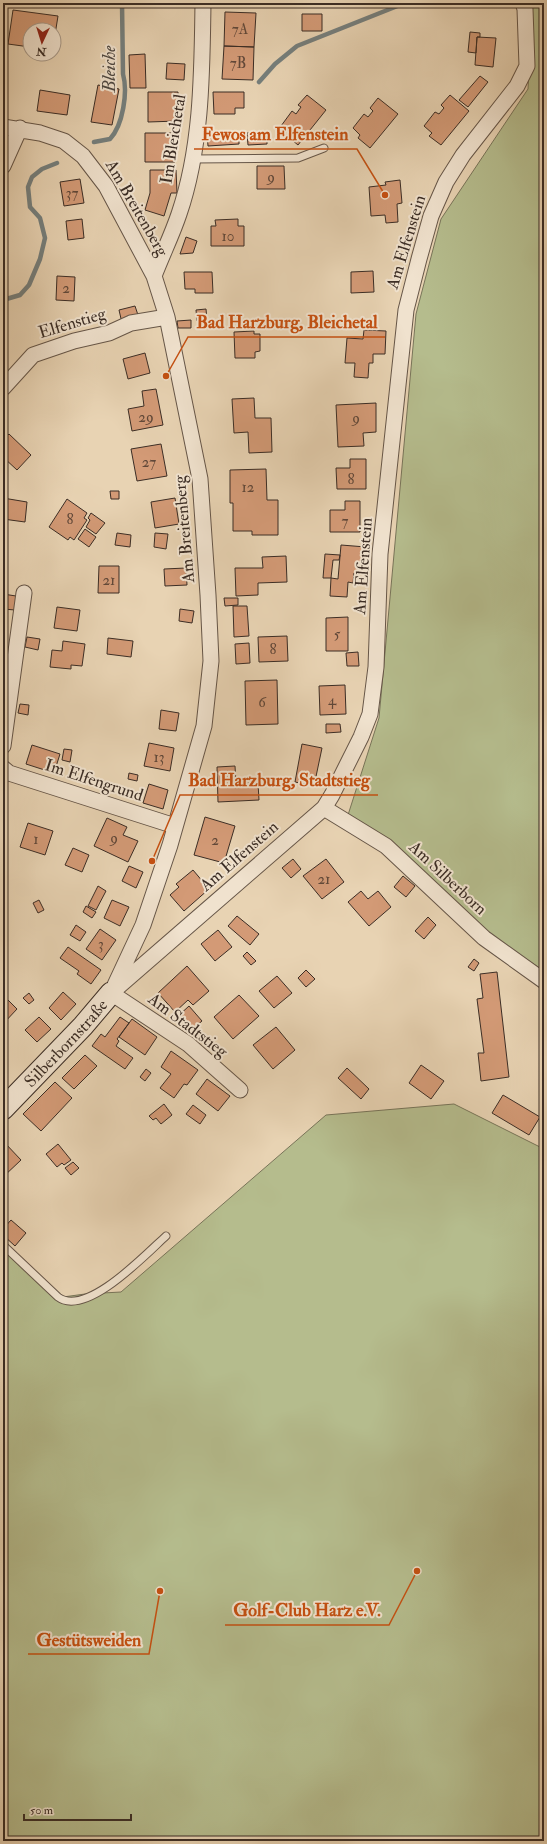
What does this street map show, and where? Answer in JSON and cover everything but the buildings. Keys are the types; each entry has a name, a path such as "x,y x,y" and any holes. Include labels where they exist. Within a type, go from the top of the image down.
{"street":[{"name":"Im Bleichetal","path":"154,276 179,213 193,159 202,76 203,3"},
{"name":"Am Elfenstein","path":"110,993 324,808 361,738 370,714 376,667 380,554 406,310 431,216 446,182 463,155 517,86 527,66 525,9 523,3"},
{"name":"Am Breitenberg","path":"3,127 20,128 64,141 83,156 106,186 154,276 166,317 200,479 211,661 204,726 175,826 143,925 110,993"},
{"path":"3,166 20,128"},
{"name":"Elfenstieg","path":"3,388 33,355 74,341 109,333 131,323 166,317"},
{"path":"3,746 24,592"},
{"name":"Im Elfengrund","path":"3,768 9,773 175,826"},
{"name":"Am Silberborn","path":"324,808 386,846 484,938 544,980"},
{"name":"Am Stadtstieg","path":"110,993 188,1044 240,1090"},
{"name":"Silberbornstraße","path":"3,1109 83,1026 110,993"}],"lane":[{"path":"193,159 298,158 324,148"},
{"path":"3,1245 64,1301 73,1302 91,1296 106,1288 166,1236"}],"green space":[{"path":"530,3 544,3 544,971 493,937 348,815 379,718 416,314 441,219 528,89 532,12"},
{"path":"454,1104 544,1149 544,1841 3,1841 3,1241 63,1297 121,1292 326,1115"}],"waterway":[{"name":"Bleiche","path":"94,142 110,139 118,125 125,99 123,74 122,3"},
{"path":"259,82 275,64 297,46 405,3"},
{"name":"Bleiche","path":"3,300 20,295 29,285 40,259 45,238 40,218 30,207 28,187 32,177 42,169 57,163"}],"place":[{"name":"Fewos am Elfenstein","path":"385,195"},
{"name":"Bad Harzburg, Bleichetal","path":"166,376"},
{"name":"Bad Harzburg, Stadtstieg","path":"152,861"},
{"name":"Golf-Club Harz e.V.","path":"417,1571"},
{"name":"Gestütsweiden","path":"160,1591"}]}
